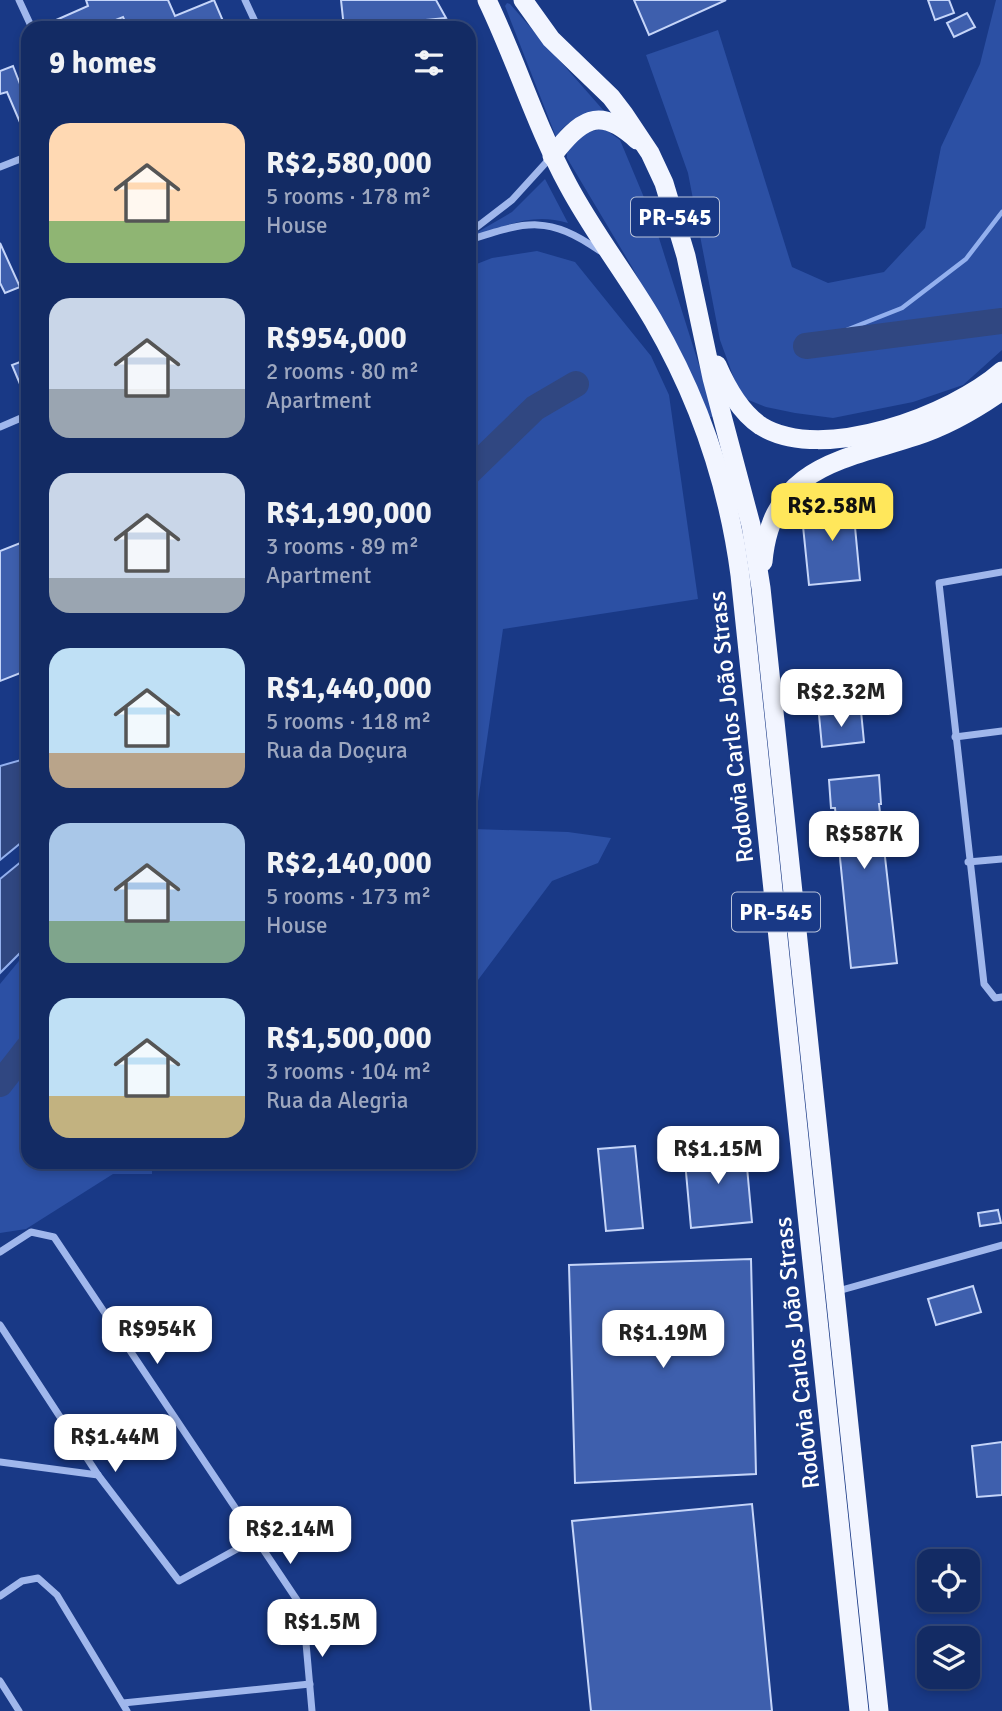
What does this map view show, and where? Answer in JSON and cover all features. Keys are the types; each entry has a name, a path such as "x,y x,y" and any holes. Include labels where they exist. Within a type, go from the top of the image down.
{"highway":[{"name":"Rodovia Carlos João Strass","path":"486,0 502,32 552,156 586,217 653,321 688,386 719,469 737,551 859,1711"},
{"path":"523,0 551,38 611,97 650,153"},
{"path":"552,156 578,126 594,121 603,121 624,129 650,153"},
{"name":"Rodovia Carlos João Strass","path":"650,153 674,211 712,377 751,525 761,588 879,1711"},
{"path":"701,327 721,375 744,411 774,432 799,438 860,436 909,422 945,409 971,395 1002,371"},
{"path":"761,588 763,554 774,518 784,501 807,476 855,453 917,436 944,425 968,414 1002,391"}],"street":[{"path":"19,0 29,21"},
{"path":"245,0 255,21"},
{"path":"476,228 512,200 552,156"},
{"path":"0,167 21,159"},
{"path":"476,238 517,225 544,225 569,232 615,261"},
{"path":"0,427 21,418"},
{"path":"999,998 984,984 968,862 939,583 1002,572"},
{"path":"955,737 1002,731"},
{"path":"968,862 1002,859"},
{"path":"0,1252 31,1232 54,1237 303,1609 312,1711"},
{"path":"835,1292 1002,1245"},
{"path":"0,1325 99,1475 179,1581 255,1539"},
{"path":"0,1462 99,1475"},
{"path":"0,1596 22,1581 38,1578 57,1595 127,1711"},
{"path":"0,1681 19,1711"},
{"path":"123,1703 310,1684"}],"shaded area":[{"path":"996,0 1002,0 1002,350 963,385 913,402 833,418 766,407 746,399 736,384 720,340 688,173 646,55 718,30 792,267 828,283 884,272 925,228 941,147 980,64"},
{"path":"507,3 604,111 571,122 556,137 505,6"},
{"path":"606,130 620,140 653,219 715,416 707,418 632,267 567,158 567,153 581,134"},
{"path":"545,179 568,223 533,220 478,235 476,233 512,212"},
{"path":"537,251 575,262 651,356 669,395 698,599 503,629 476,815 476,264 492,258"},
{"path":"21,760 21,843 0,860 0,766"},
{"path":"476,829 568,832 611,838 598,863 552,881 476,983"},
{"path":"21,862 21,952 0,973 0,879"},
{"path":"21,958 21,1169 152,1169 152,1174 113,1174 26,1229 0,1233 0,984"}],"building":[{"path":"86,0 168,0 175,16 214,0 223,21 125,21 123,17 113,21 54,21 88,6"},
{"path":"341,0 436,0 446,18 415,21 343,21"},
{"path":"634,0 726,0 649,35"},
{"path":"928,0 949,0 954,13 935,20"},
{"path":"967,13 975,27 954,37 947,23"},
{"path":"13,66 21,84 21,125 7,92 0,94 0,71"},
{"path":"0,243 20,287 5,293 0,283"},
{"path":"21,362 21,386 12,365"},
{"path":"852,495 860,580 809,585 803,526 828,497"},
{"path":"21,543 21,673 0,681 0,551"},
{"path":"861,711 864,742 822,747 819,715"},
{"path":"879,775 879,804 897,963 851,968 835,808 831,808 829,780"},
{"path":"745,1145 752,1222 691,1228 684,1150"},
{"path":"635,1146 643,1228 606,1231 598,1149"},
{"path":"998,1210 1001,1223 980,1226 978,1213"},
{"path":"751,1259 756,1474 575,1483 569,1265"},
{"path":"973,1286 981,1312 936,1325 928,1299"},
{"path":"1002,1442 1002,1495 977,1497 972,1446"},
{"path":"752,1504 772,1711 591,1711 572,1521"}],"waterway":[{"path":"806,346 902,308 966,259 1002,212"},
{"path":"806,346 1002,321"},
{"path":"476,465 535,408 576,384"},
{"path":"0,1084 21,1057"}]}
